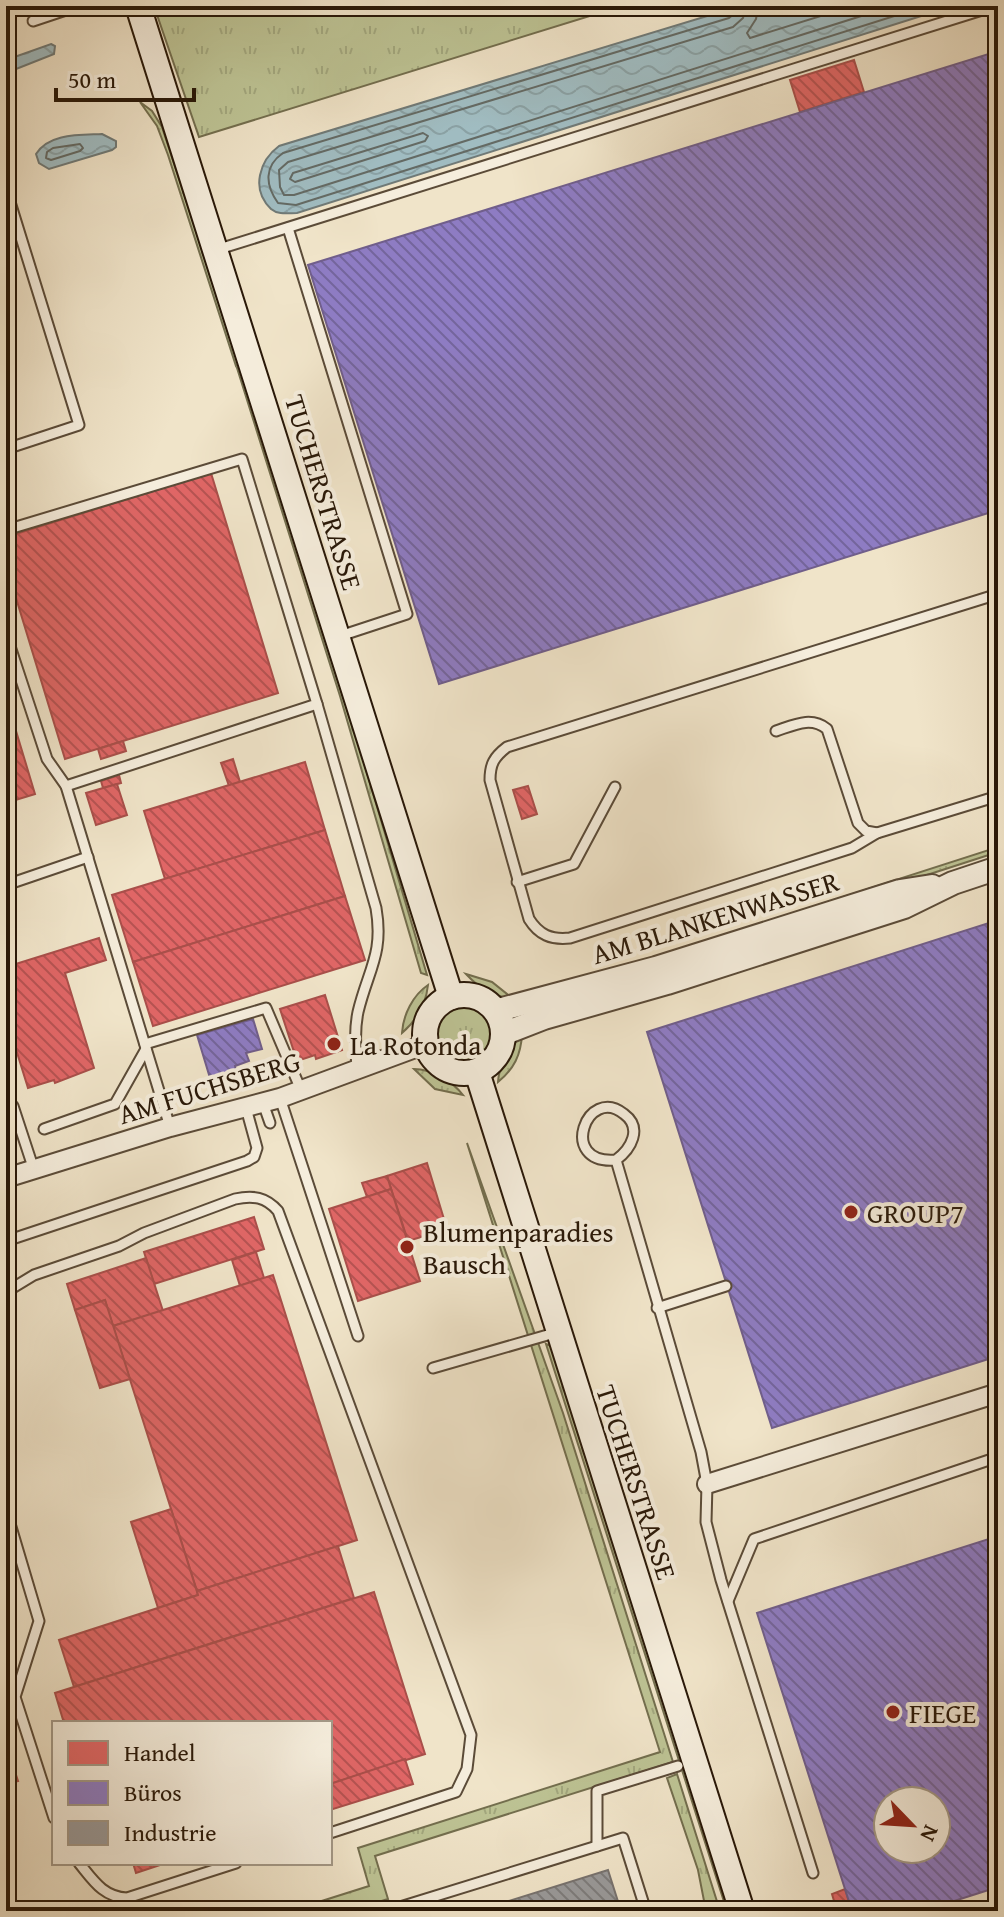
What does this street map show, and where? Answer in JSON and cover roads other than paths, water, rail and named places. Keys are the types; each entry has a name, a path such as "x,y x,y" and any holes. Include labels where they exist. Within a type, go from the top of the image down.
{"main road":[{"name":"TUCHERSTRASSE","path":"138,6 451,997"},
{"path":"464,995 477,997 495,1011 503,1034 496,1057 488,1066 464,1074 440,1067 426,1044 424,1030 438,1004 464,995"},
{"name":"TUCHERSTRASSE","path":"477,1072 742,1911"}],"street":[{"name":"AM BLANKENWASSER","path":"503,1034 544,1018 667,983 904,907 953,883 998,868"},
{"name":"AM BLANKENWASSER","path":"495,1011 656,968 900,891 953,883"},
{"name":"AM FUCHSBERG","path":"6,1178 170,1127 263,1103 426,1044"},
{"path":"707,1484 998,1393"}],"lane":[{"path":"216,250 995,6"},
{"path":"33,21 66,10"},
{"path":"6,189 79,425 6,449"},
{"path":"288,228 407,614 337,637"},
{"path":"6,530 242,459 376,908 380,930 378,954 358,1011 355,1035 357,1069"},
{"path":"998,594 507,747 495,756 490,767 490,780 517,882 533,926 553,938 570,938 852,848 877,833 998,796"},
{"path":"6,634 47,759 66,786 170,1127"},
{"path":"66,786 317,704"},
{"path":"776,731 809,722 821,724 827,729 858,823 866,831 877,833"},
{"path":"517,882 574,864 615,787"},
{"path":"6,885 88,857"},
{"path":"44,1129 115,1104 146,1047 266,1008 301,1090"},
{"path":"263,1103 270,1123"},
{"path":"6,1241 247,1161 254,1157 257,1148 263,1103"},
{"path":"263,1103 358,1336"},
{"path":"13,1106 34,1170"},
{"path":"614,1109 631,1121 633,1143 628,1152 616,1160 597,1158 587,1151 582,1139 585,1120 597,1110 614,1109"},
{"path":"616,1160 699,1444 707,1484 706,1522 727,1602 813,1873"},
{"path":"6,1292 34,1275 119,1246 144,1233 235,1199 248,1196 261,1198 278,1211 471,1735 467,1769 456,1792 332,1832"},
{"path":"657,1308 726,1286"},
{"path":"433,1368 558,1332"},
{"path":"727,1602 754,1539 998,1457"},
{"path":"6,1510 39,1621 15,1697 52,1812"},
{"path":"597,1846 597,1791 678,1766"},
{"path":"387,1911 623,1838 646,1911"},
{"path":"81,1865 103,1891 115,1898 127,1898 230,1865"}],"water":[{"path":"740,6 953,6 297,213 274,211 261,193 259,184 263,167 279,146"},
{"path":"51,44 55,46 54,54 6,73 6,60"},
{"path":"102,134 116,141 116,147 49,169 39,163 36,154 49,142 66,136"}],"place":[{"name":"La Rotonda","path":"334,1044"},
{"name":"GROUP7","path":"851,1212"},
{"name":"Blumenparadies Bausch","path":"407,1247"},
{"name":"FIEGE","path":"893,1712"}]}
